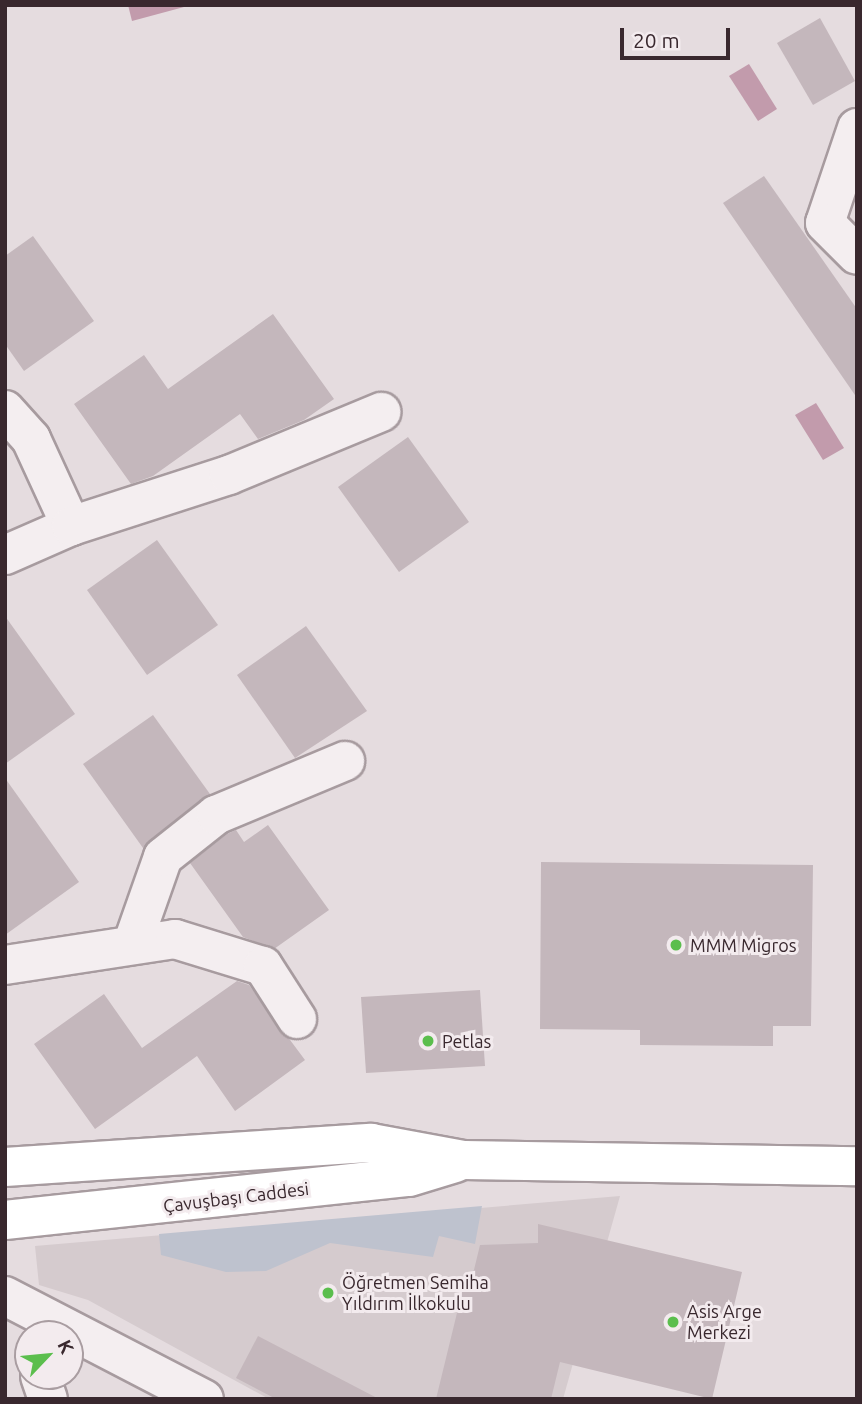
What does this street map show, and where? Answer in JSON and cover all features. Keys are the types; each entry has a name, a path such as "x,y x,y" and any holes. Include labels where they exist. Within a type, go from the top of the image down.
{"main road":[{"name":"Çavuşbaşı Caddesi","path":"5,1167 371,1143 464,1160 857,1167"},
{"name":"Çavuşbaşı Caddesi","path":"5,1220 409,1177 464,1160"}],"street":[{"path":"857,128 825,223 857,255"},
{"path":"5,410 31,439 71,526"},
{"path":"5,555 71,526 229,475 381,412"},
{"path":"132,945 163,857 216,815 345,761"},
{"path":"5,965 176,939 263,966 297,1019"},
{"path":"10,1299 19,1320"},
{"path":"10,1299 204,1399"}],"shaded area":[{"path":"128,5 183,5 184,7 132,21"},
{"path":"749,64 777,109 758,121 729,76"},
{"path":"816,403 844,448 823,460 795,415"},
{"name":"Öğretmen Semiha Yıldırım İlkokulu","path":"620,1196 563,1399 269,1399 88,1300 39,1285 35,1246"},
{"path":"482,1206 475,1244 439,1236 433,1257 330,1243 266,1271 226,1272 161,1255 159,1234"}],"building":[{"path":"820,18 855,81 813,105 777,43"},
{"path":"764,176 857,309 857,398 723,203"},
{"path":"33,236 94,321 24,371 5,344 5,256"},
{"path":"273,314 334,399 304,420 258,439 240,414 153,476 131,484 74,404 144,355 168,389"},
{"path":"408,437 469,522 399,572 338,487"},
{"path":"157,540 218,625 147,675 87,590"},
{"path":"5,616 75,714 5,764"},
{"path":"306,626 367,711 295,758 237,675"},
{"path":"153,715 210,794 143,848 83,764"},
{"path":"5,778 79,882 5,935"},
{"path":"268,825 329,910 274,949 243,937 190,863 227,834 236,830 244,842"},
{"name":"MMM Migros","path":"541,862 813,865 811,1026 773,1026 773,1046 640,1045 640,1030 540,1029"},
{"path":"237,981 249,985 305,1060 235,1111 197,1056 95,1129 34,1044 104,994 142,1048"},
{"path":"480,990 485,1066 366,1073 361,997"},
{"path":"538,1224 742,1272 712,1399 560,1362 551,1399 436,1399 467,1272 473,1274 480,1245 538,1243"},
{"path":"258,1336 379,1399 276,1399 236,1378"}],"place":[{"name":"MMM Migros","path":"676,945"},
{"name":"Petlas","path":"428,1041"},
{"name":"Öğretmen Semiha Yıldırım İlkokulu","path":"328,1293"},
{"name":"Asis Arge Merkezi","path":"673,1322"}]}
